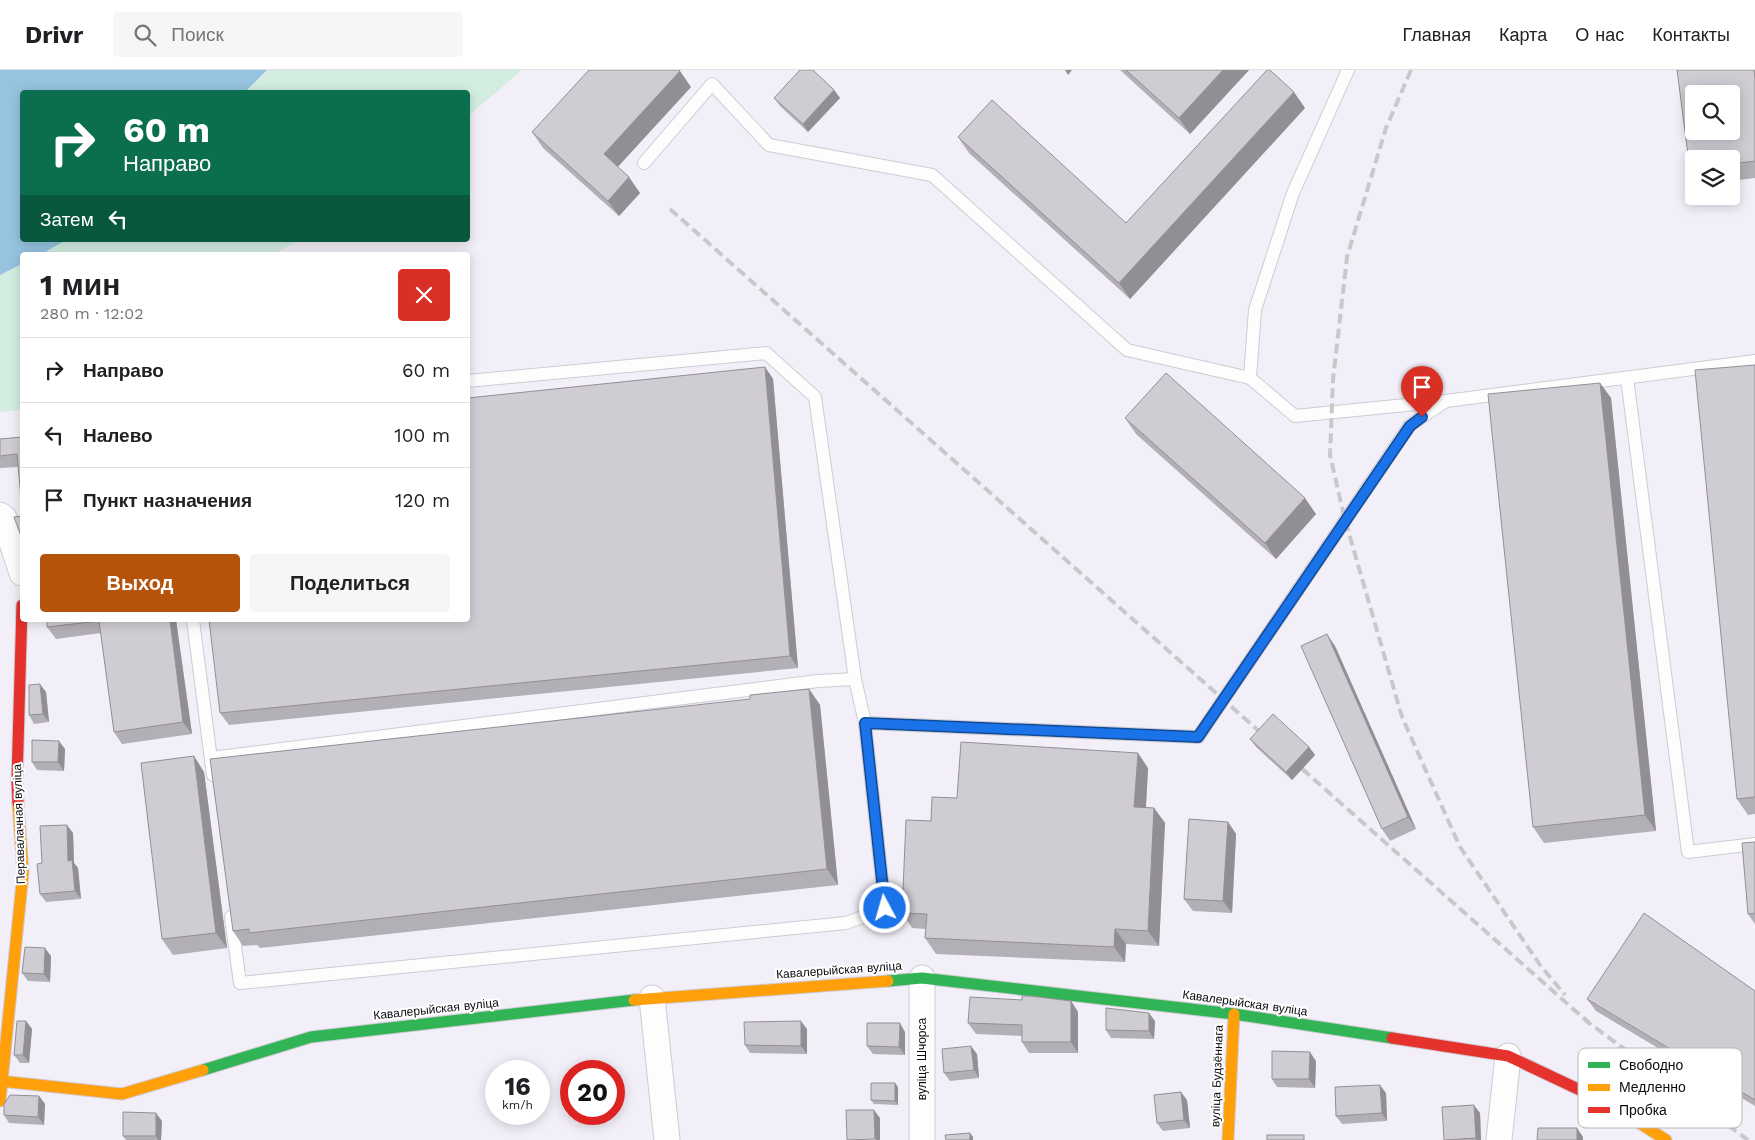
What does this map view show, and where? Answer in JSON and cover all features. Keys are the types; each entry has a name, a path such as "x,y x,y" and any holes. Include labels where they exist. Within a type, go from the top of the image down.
{"street":[{"path":"0,515 4,518 20,566"},
{"name":"Перавалачная вуліца","path":"0,1102 23,874 16,781 21,622"},
{"name":"Кавалерыйская вуліца","path":"2,1081 122,1094 310,1037 652,998 922,978 1234,1014 1508,1056 1578,1089"},
{"name":"вуліца Шчорса","path":"922,978 922,1140"},
{"path":"652,998 667,1140"},
{"name":"вуліца Будзённага","path":"1228,1140 1234,1014"},
{"path":"1499,1140 1508,1056"},
{"name":"Кавалерыйская вуліца","path":"1647,1128 1666,1140"}],"lane":[{"path":"1250,378 1255,310 1293,193 1348,70"},
{"path":"644,162 712,84 769,145 932,175 1127,350 1250,378 1295,416 1446,401 1755,361"},
{"path":"230,904 240,982 846,923 885,908 865,723 855,679 816,397 766,353 470,381"},
{"path":"1627,378 1688,852 1755,844"},
{"path":"865,723 1198,737 1410,426 1446,401"},
{"path":"193,622 215,787"},
{"path":"211,758 818,680 855,679"}],"green space":[{"path":"267,70 522,70 470,114 470,90 247,90"},
{"path":"63,242 295,242 277,252 45,252"},
{"path":"20,265 20,410 0,412 0,275"}],"water":[{"path":"0,70 267,70 247,90 20,90 20,242 63,242 45,252 20,252 20,265 0,275"}],"building":[{"path":"589,70 680,71 604,154 629,177 608,201 532,132"},
{"path":"800,70 813,70 834,90 803,124 774,98"},
{"path":"1126,70 1223,70 1179,118"},
{"path":"1267,70 1270,70 1294,92 1119,283 958,137 992,100 1126,223"},
{"path":"1677,70 1754,70 1755,161 1740,163 1740,150 1687,150 1686,140 1740,140 1740,85 1685,85 1685,132"},
{"path":"1755,365 1755,797 1737,799 1695,370"},
{"path":"765,367 790,656 220,713 209,622 470,622 470,398"},
{"path":"1166,373 1305,498 1265,543 1125,418"},
{"path":"1600,383 1645,815 1533,827 1488,394"},
{"path":"20,437 20,487 17,454 0,456 0,439"},
{"path":"20,516 20,533 14,517"},
{"path":"47,622 90,622 47,627"},
{"path":"99,622 170,622 183,722 114,732"},
{"path":"1327,634 1408,817 1382,829 1301,646"},
{"path":"40,684 43,714 29,715 29,685"},
{"path":"809,689 827,869 249,933 249,929 233,931 210,759 750,699 750,695"},
{"path":"1273,714 1309,747 1286,772 1250,739"},
{"path":"32,740 59,741 58,762 32,762"},
{"path":"961,742 1138,753 1134,807 1154,808 1148,931 1115,929 1114,947 925,938 927,914 902,913 906,820 931,821 932,797 957,798"},
{"path":"194,756 216,933 162,939 141,763"},
{"path":"1189,819 1228,822 1223,901 1184,899"},
{"path":"67,825 68,861 72,860 75,891 40,894 37,864 42,863 40,826"},
{"path":"1755,842 1755,913 1748,914 1742,843"},
{"path":"1644,913 1755,991 1755,1100 1742,1092 1742,1048 1669,1048 1587,999"},
{"path":"25,947 45,948 44,974 22,973"},
{"path":"1022,996 1071,1001 1071,1042 1022,1042 1022,1025 968,1023 970,997 1022,1000"},
{"path":"1106,1008 1149,1013 1149,1031 1106,1030"},
{"path":"17,1021 26,1021 23,1055 14,1055"},
{"path":"801,1021 801,1046 745,1045 744,1022"},
{"path":"867,1023 900,1023 899,1047 867,1046"},
{"path":"971,1046 974,1070 944,1073 942,1049"},
{"path":"1272,1051 1310,1052 1309,1079 1272,1079"},
{"path":"871,1083 895,1083 895,1101 871,1100"},
{"path":"1380,1085 1382,1113 1336,1116 1335,1087"},
{"path":"1181,1092 1184,1120 1157,1123 1154,1095"},
{"path":"10,1095 39,1096 38,1117 4,1115 4,1104"},
{"path":"1474,1105 1476,1138 1444,1140 1442,1107"},
{"path":"846,1110 874,1110 875,1139 847,1140"},
{"path":"123,1112 156,1113 156,1136 123,1136"},
{"path":"1538,1128 1577,1128 1577,1140 1537,1140"},
{"path":"970,1133 970,1140 946,1140 945,1135"},
{"path":"1267,1135 1304,1135 1304,1140 1267,1140"}],"railway":[{"path":"1411,70 1386,128 1347,257 1333,380 1330,455 1344,516 1402,717 1460,847 1540,965 1565,995"},
{"path":"670,209 1269,740"},
{"path":"1291,759 1589,1023"},
{"path":"1584,1018 1623,1048"},
{"path":"1732,1128 1748,1140"}],"traffic: fast":[{"path":"888,981 922,978 1234,1014 1392,1038"},
{"path":"203,1070 311,1037 634,1000"}],"traffic: slow":[{"path":"0,1101 23,873 18,803"},
{"path":"634,1000 888,981"},
{"path":"1228,1140 1234,1014"},
{"path":"0,1081 122,1094 203,1070"},
{"path":"1647,1128 1666,1140"}],"traffic: jam":[{"path":"18,803 22,622"},
{"path":"1392,1038 1508,1056 1578,1089"}],"route":[{"path":"885,908 865,723 1198,737 1410,426 1422,417"}]}
